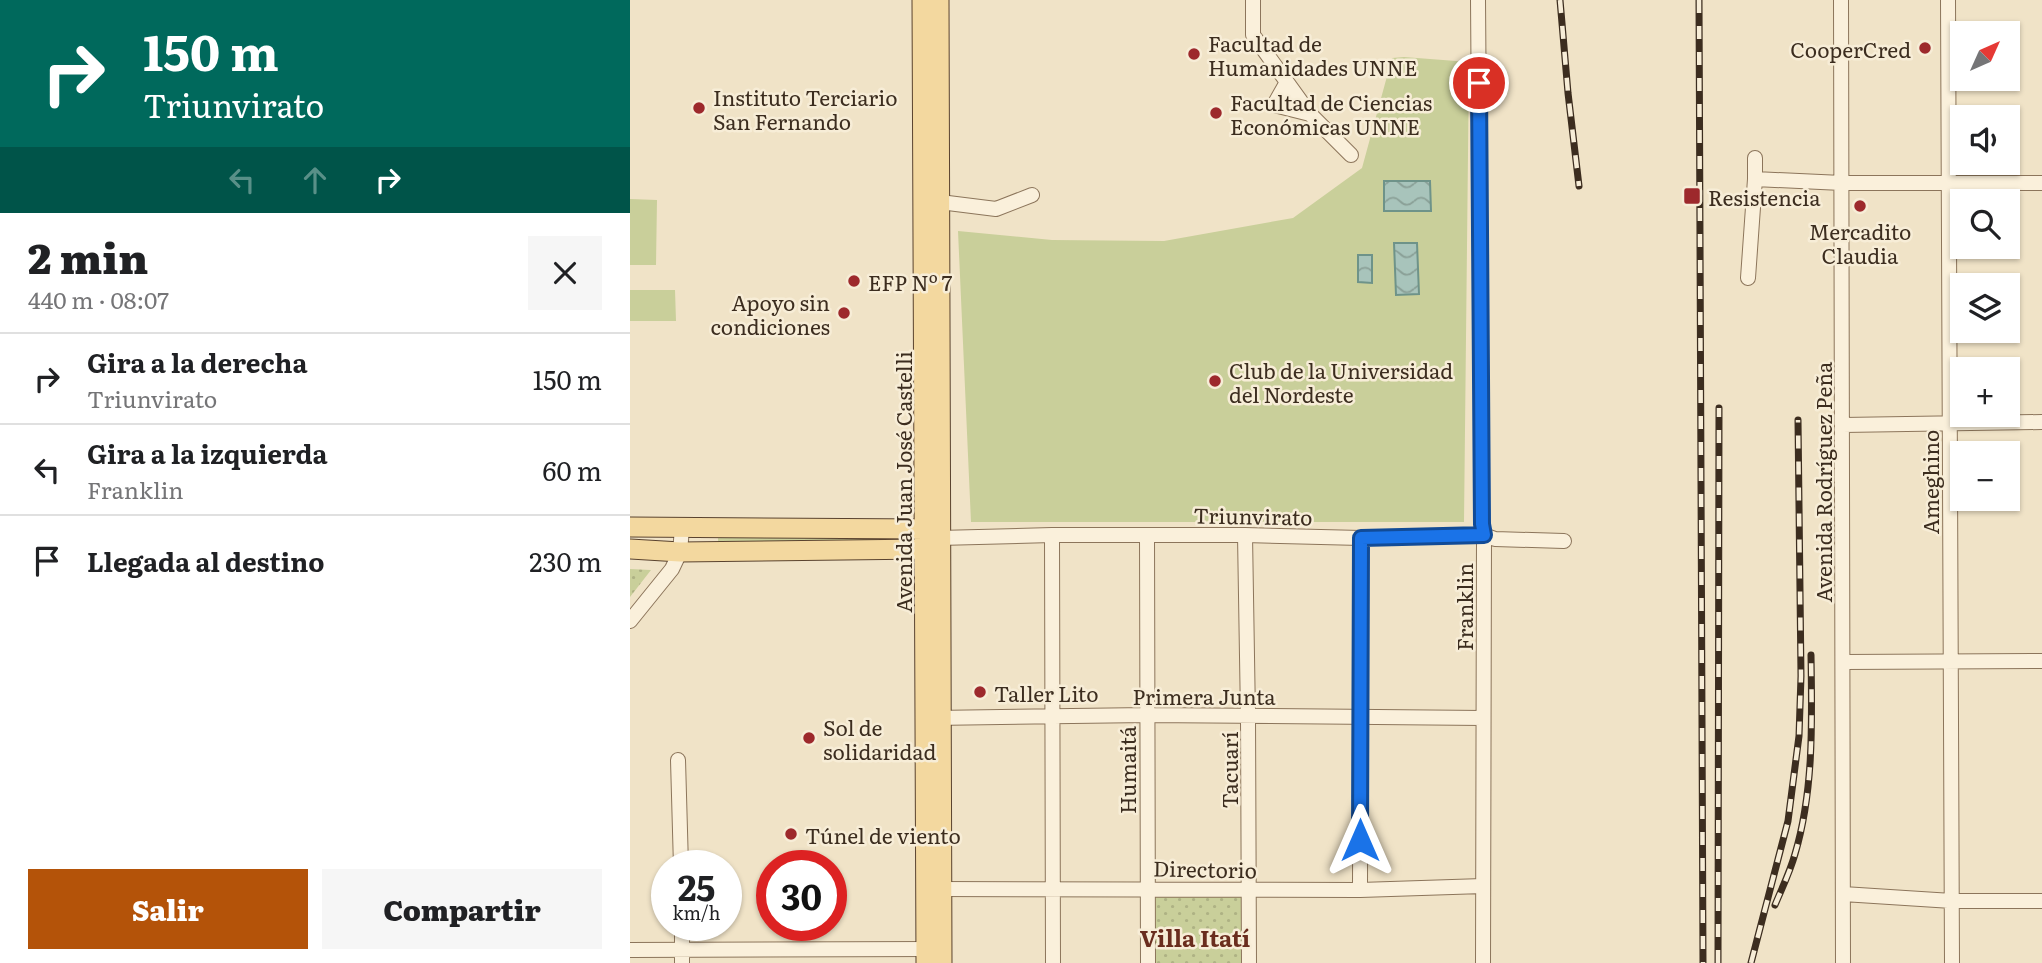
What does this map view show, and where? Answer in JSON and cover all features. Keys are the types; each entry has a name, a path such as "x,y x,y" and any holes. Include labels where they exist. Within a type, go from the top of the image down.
{"main road":[{"name":"Avenida Juan José Castelli","path":"922,0 934,956"},
{"name":"Avenida Juan José Castelli","path":"930,539 940,202 939,0"},
{"path":"630,527 930,539"},
{"path":"630,549 680,552 930,539"}],"street":[{"path":"1253,0 1254,35 1310,114 1351,155"},
{"name":"Franklin","path":"1478,0 1484,535 1483,963"},
{"name":"Avenida Rodríguez Peña","path":"1841,0 1843,963"},
{"name":"Ameghino","path":"1948,0 1950,422"},
{"path":"1287,82 1274,105 1310,114"},
{"path":"1748,278 1755,158"},
{"path":"1755,179 1842,183 2042,183"},
{"path":"940,202 996,209 1032,195"},
{"path":"1843,425 1950,422"},
{"path":"2020,422 2042,422"},
{"name":"Ameghino","path":"1950,427 1952,963"},
{"path":"630,621 672,569 680,552 682,528"},
{"name":"Triunvirato","path":"930,539 1052,535 1361,538 1484,535 1494,539 1564,541"},
{"path":"1052,535 1053,963"},
{"name":"Humaitá","path":"1147,535 1148,963"},
{"name":"Tacuarí","path":"1245,535 1249,963"},
{"path":"1360,890 1361,538"},
{"path":"1844,662 2042,662"},
{"name":"Primera Junta","path":"932,718 1147,715 1483,718"},
{"path":"678,760 681,850"},
{"name":"Directorio","path":"934,889 1360,890 1483,886"},
{"path":"1843,894 1952,901 2042,901"},
{"path":"630,950 682,957 934,956"}],"green space":[{"name":"Club de la Universidad del Nordeste","path":"1392,58 1469,62 1464,522 971,522 958,231 1052,240 1164,241 1293,218 1362,168"},
{"path":"630,199 657,200 656,265 630,265"},
{"path":"630,290 675,290 676,321 630,321"},
{"path":"718,534 899,534 899,543 718,543"},
{"path":"630,569 651,570 630,597"},
{"path":"1154,896 1241,896 1242,963 1154,963"}],"water":[{"path":"1384,181 1430,181 1431,211 1384,211"},
{"path":"1394,243 1417,243 1419,294 1396,295"},
{"path":"1358,255 1372,255 1372,283 1358,282"}],"railway":[{"path":"1560,0 1579,186"},
{"path":"1699,0 1703,963"},
{"path":"1718,963 1719,408"},
{"path":"1751,963 1788,821 1799,736 1801,676 1798,420"},
{"path":"1775,905 1793,861 1806,805 1811,755 1811,655"}],"place":[{"name":"CooperCred","path":"1925,48"},
{"name":"Facultad de Humanidades UNNE","path":"1194,54"},
{"name":"Instituto Terciario San Fernando","path":"699,108"},
{"name":"Facultad de Ciencias Económicas UNNE","path":"1216,113"},
{"name":"Resistencia","path":"1692,196"},
{"name":"Mercadito Claudia","path":"1860,206"},
{"name":"EFP Nº 7","path":"854,281"},
{"name":"Apoyo sin condiciones","path":"844,313"},
{"name":"Club de la Universidad del Nordeste","path":"1215,381"},
{"name":"Taller Lito","path":"980,692"},
{"name":"Sol de solidaridad","path":"809,738"},
{"name":"Túnel de viento","path":"791,834"}],"district":[{"name":"Villa Itatí","path":"1195,937"}],"route":[{"path":"1360,840 1361,538 1484,535 1479,83"}]}
